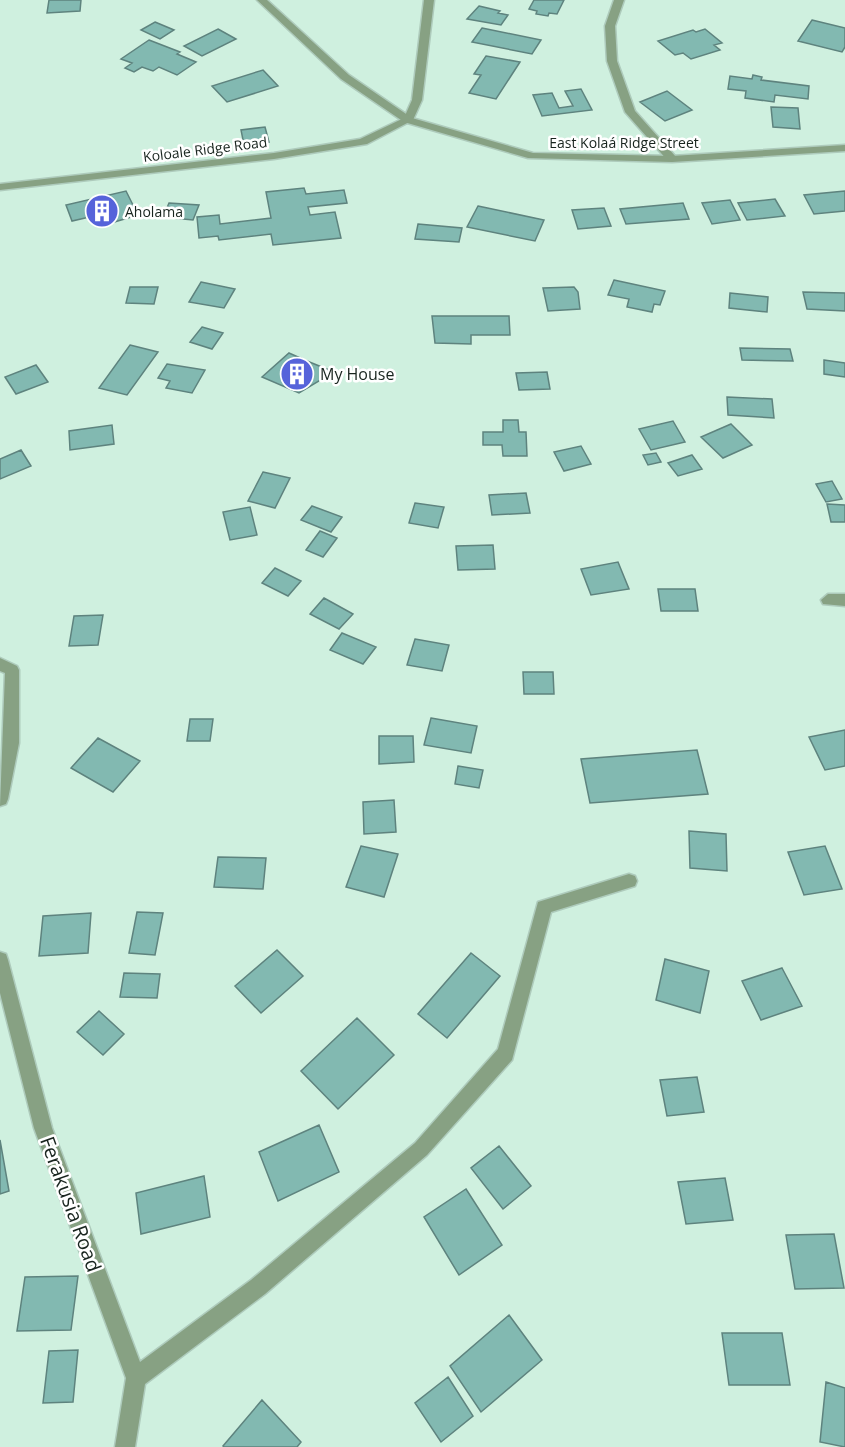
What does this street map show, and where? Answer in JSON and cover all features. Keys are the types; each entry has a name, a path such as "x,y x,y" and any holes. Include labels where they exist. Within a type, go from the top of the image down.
{"street":[{"name":"East Kolaá Ridge Street","path":"262,0 345,77 408,120 532,156 672,159 845,148"},
{"path":"408,120 417,100 429,0"},
{"path":"619,0 610,26 612,61 630,112 672,159"},
{"name":"Koloale Ridge Road","path":"0,187 274,156 363,142 408,120"},
{"path":"828,600 845,600"},
{"path":"0,664 12,670 11,744 0,799"},
{"path":"136,1378 258,1287 421,1149 506,1053 544,906 629,881"},
{"name":"Ferakusia Road","path":"0,960 43,1128 136,1378 125,1447"}],"building":[{"path":"49,0 81,0 80,11 47,13"},
{"path":"534,0 564,0 557,14 549,13 548,16 536,14 537,11 529,9"},
{"path":"479,6 508,15 501,25 467,19"},
{"path":"812,20 845,28 845,47 842,52 798,41"},
{"path":"155,22 174,30 160,39 141,30"},
{"path":"482,28 541,40 532,54 472,42"},
{"path":"218,29 236,39 202,56 184,46"},
{"path":"705,29 722,43 714,45 720,50 691,59 683,53 675,55 658,41 693,30 696,32"},
{"path":"149,40 180,52 177,54 196,62 177,75 159,67 153,71 142,67 134,72 125,68 132,63 121,59"},
{"path":"486,56 520,62 496,99 469,93 481,75 474,74"},
{"path":"263,70 278,86 227,102 212,86"},
{"path":"753,75 762,77 761,80 809,86 808,99 775,95 774,102 745,98 746,91 728,89 730,76 752,79"},
{"path":"581,89 592,110 542,116 533,95 552,93 559,108 573,106 565,91"},
{"path":"667,91 692,110 665,121 640,102"},
{"path":"771,107 798,108 800,129 773,127"},
{"path":"265,127 269,142 244,145 241,130"},
{"path":"304,188 306,194 344,190 347,203 308,207 310,215 335,212 341,238 273,245 271,234 219,240 218,236 199,238 197,217 219,215 220,224 271,218 266,192"},
{"name":"Aholama","path":"126,191 138,215 104,225 98,215 72,221 66,205"},
{"path":"845,191 845,211 814,214 804,195"},
{"path":"775,199 785,216 747,220 738,203"},
{"path":"730,200 740,220 712,224 702,203"},
{"path":"169,203 199,205 193,220 163,217"},
{"path":"683,203 689,219 626,224 620,209"},
{"path":"478,206 544,220 535,241 467,227"},
{"path":"604,208 611,226 578,229 572,210"},
{"path":"418,224 462,228 459,242 415,239"},
{"path":"614,280 665,291 660,305 654,304 652,312 627,307 629,299 608,295"},
{"path":"201,282 235,289 224,308 189,302"},
{"path":"130,287 158,287 154,304 126,303"},
{"path":"574,287 578,292 580,309 548,311 543,288"},
{"path":"803,292 845,293 845,311 807,309"},
{"path":"730,293 768,297 767,312 729,308"},
{"path":"432,316 509,316 510,335 471,335 471,344 435,343"},
{"path":"202,327 223,333 212,349 190,342"},
{"path":"130,345 158,352 127,395 99,388"},
{"path":"740,348 790,349 793,361 742,360"},
{"name":"My House","path":"289,353 334,372 299,393 262,377"},
{"path":"824,360 845,363 845,377 824,374"},
{"path":"167,364 205,370 192,393 166,388 170,381 158,378"},
{"path":"36,365 48,382 16,394 5,377"},
{"path":"547,372 550,389 519,390 516,373"},
{"path":"727,397 772,399 774,418 728,415"},
{"path":"503,420 518,420 519,432 526,432 527,456 503,456 502,445 483,445 483,432 503,432"},
{"path":"673,421 685,442 651,450 639,429"},
{"path":"731,424 752,445 723,458 701,437"},
{"path":"112,425 114,444 70,450 69,431"},
{"path":"581,446 591,464 564,471 554,452"},
{"path":"21,450 31,466 0,479 0,459"},
{"path":"656,453 661,462 648,465 643,455"},
{"path":"692,455 702,469 678,476 668,463"},
{"path":"263,472 290,478 275,508 248,501"},
{"path":"832,481 842,499 826,502 816,484"},
{"path":"526,493 530,513 492,515 489,495"},
{"path":"415,503 444,507 438,528 409,523"},
{"path":"827,504 845,505 845,522 831,522"},
{"path":"312,506 342,517 331,532 301,520"},
{"path":"250,507 257,535 230,540 223,512"},
{"path":"320,531 337,538 323,557 306,550"},
{"path":"493,545 495,569 458,570 456,546"},
{"path":"618,562 629,589 591,595 581,569"},
{"path":"275,568 301,581 288,596 262,583"},
{"path":"658,589 695,589 698,611 661,611"},
{"path":"324,598 353,614 339,629 310,614"},
{"path":"103,615 98,645 69,646 74,616"},
{"path":"342,633 376,647 363,664 330,650"},
{"path":"415,639 449,645 442,671 407,665"},
{"path":"523,672 553,672 554,694 524,694"},
{"path":"431,718 477,726 471,753 424,745"},
{"path":"190,719 213,719 210,741 187,741"},
{"path":"845,730 845,766 825,770 809,737"},
{"path":"379,736 413,736 414,762 379,764"},
{"path":"98,738 140,761 113,792 71,768"},
{"path":"697,750 708,794 590,803 581,759"},
{"path":"458,766 483,770 479,788 455,784"},
{"path":"394,800 396,832 364,834 363,802"},
{"path":"689,831 726,834 727,871 690,868"},
{"path":"361,846 398,854 384,897 346,887"},
{"path":"825,846 842,889 804,895 788,852"},
{"path":"218,857 266,858 263,889 214,887"},
{"path":"137,912 163,913 155,955 129,953"},
{"path":"91,913 88,953 39,956 43,916"},
{"path":"277,950 303,976 261,1013 235,986"},
{"path":"471,953 500,976 447,1038 418,1014"},
{"path":"665,959 709,971 700,1013 656,1000"},
{"path":"782,968 802,1006 761,1020 742,981"},
{"path":"124,973 160,974 157,998 120,997"},
{"path":"99,1011 124,1034 103,1055 77,1032"},
{"path":"357,1018 394,1055 338,1109 301,1071"},
{"path":"697,1077 704,1112 667,1116 660,1080"},
{"path":"319,1125 339,1172 278,1201 259,1152"},
{"path":"0,1140 9,1191 0,1194"},
{"path":"499,1146 531,1186 503,1209 471,1168"},
{"path":"204,1176 210,1217 141,1234 136,1193"},
{"path":"725,1178 733,1220 686,1224 678,1182"},
{"path":"466,1189 502,1245 459,1275 424,1217"},
{"path":"834,1234 844,1288 795,1289 786,1235"},
{"path":"78,1276 71,1330 17,1331 25,1277"},
{"path":"509,1315 542,1360 481,1412 450,1366"},
{"path":"722,1333 782,1333 790,1385 729,1385"},
{"path":"78,1350 73,1402 43,1403 49,1351"},
{"path":"448,1377 473,1416 441,1442 415,1403"},
{"path":"826,1382 845,1388 845,1447 820,1442"},
{"path":"262,1400 301,1442 297,1447 224,1447 223,1446"}],"place":[{"name":"Aholama","path":"102,211"},
{"name":"My House","path":"297,374"}]}
